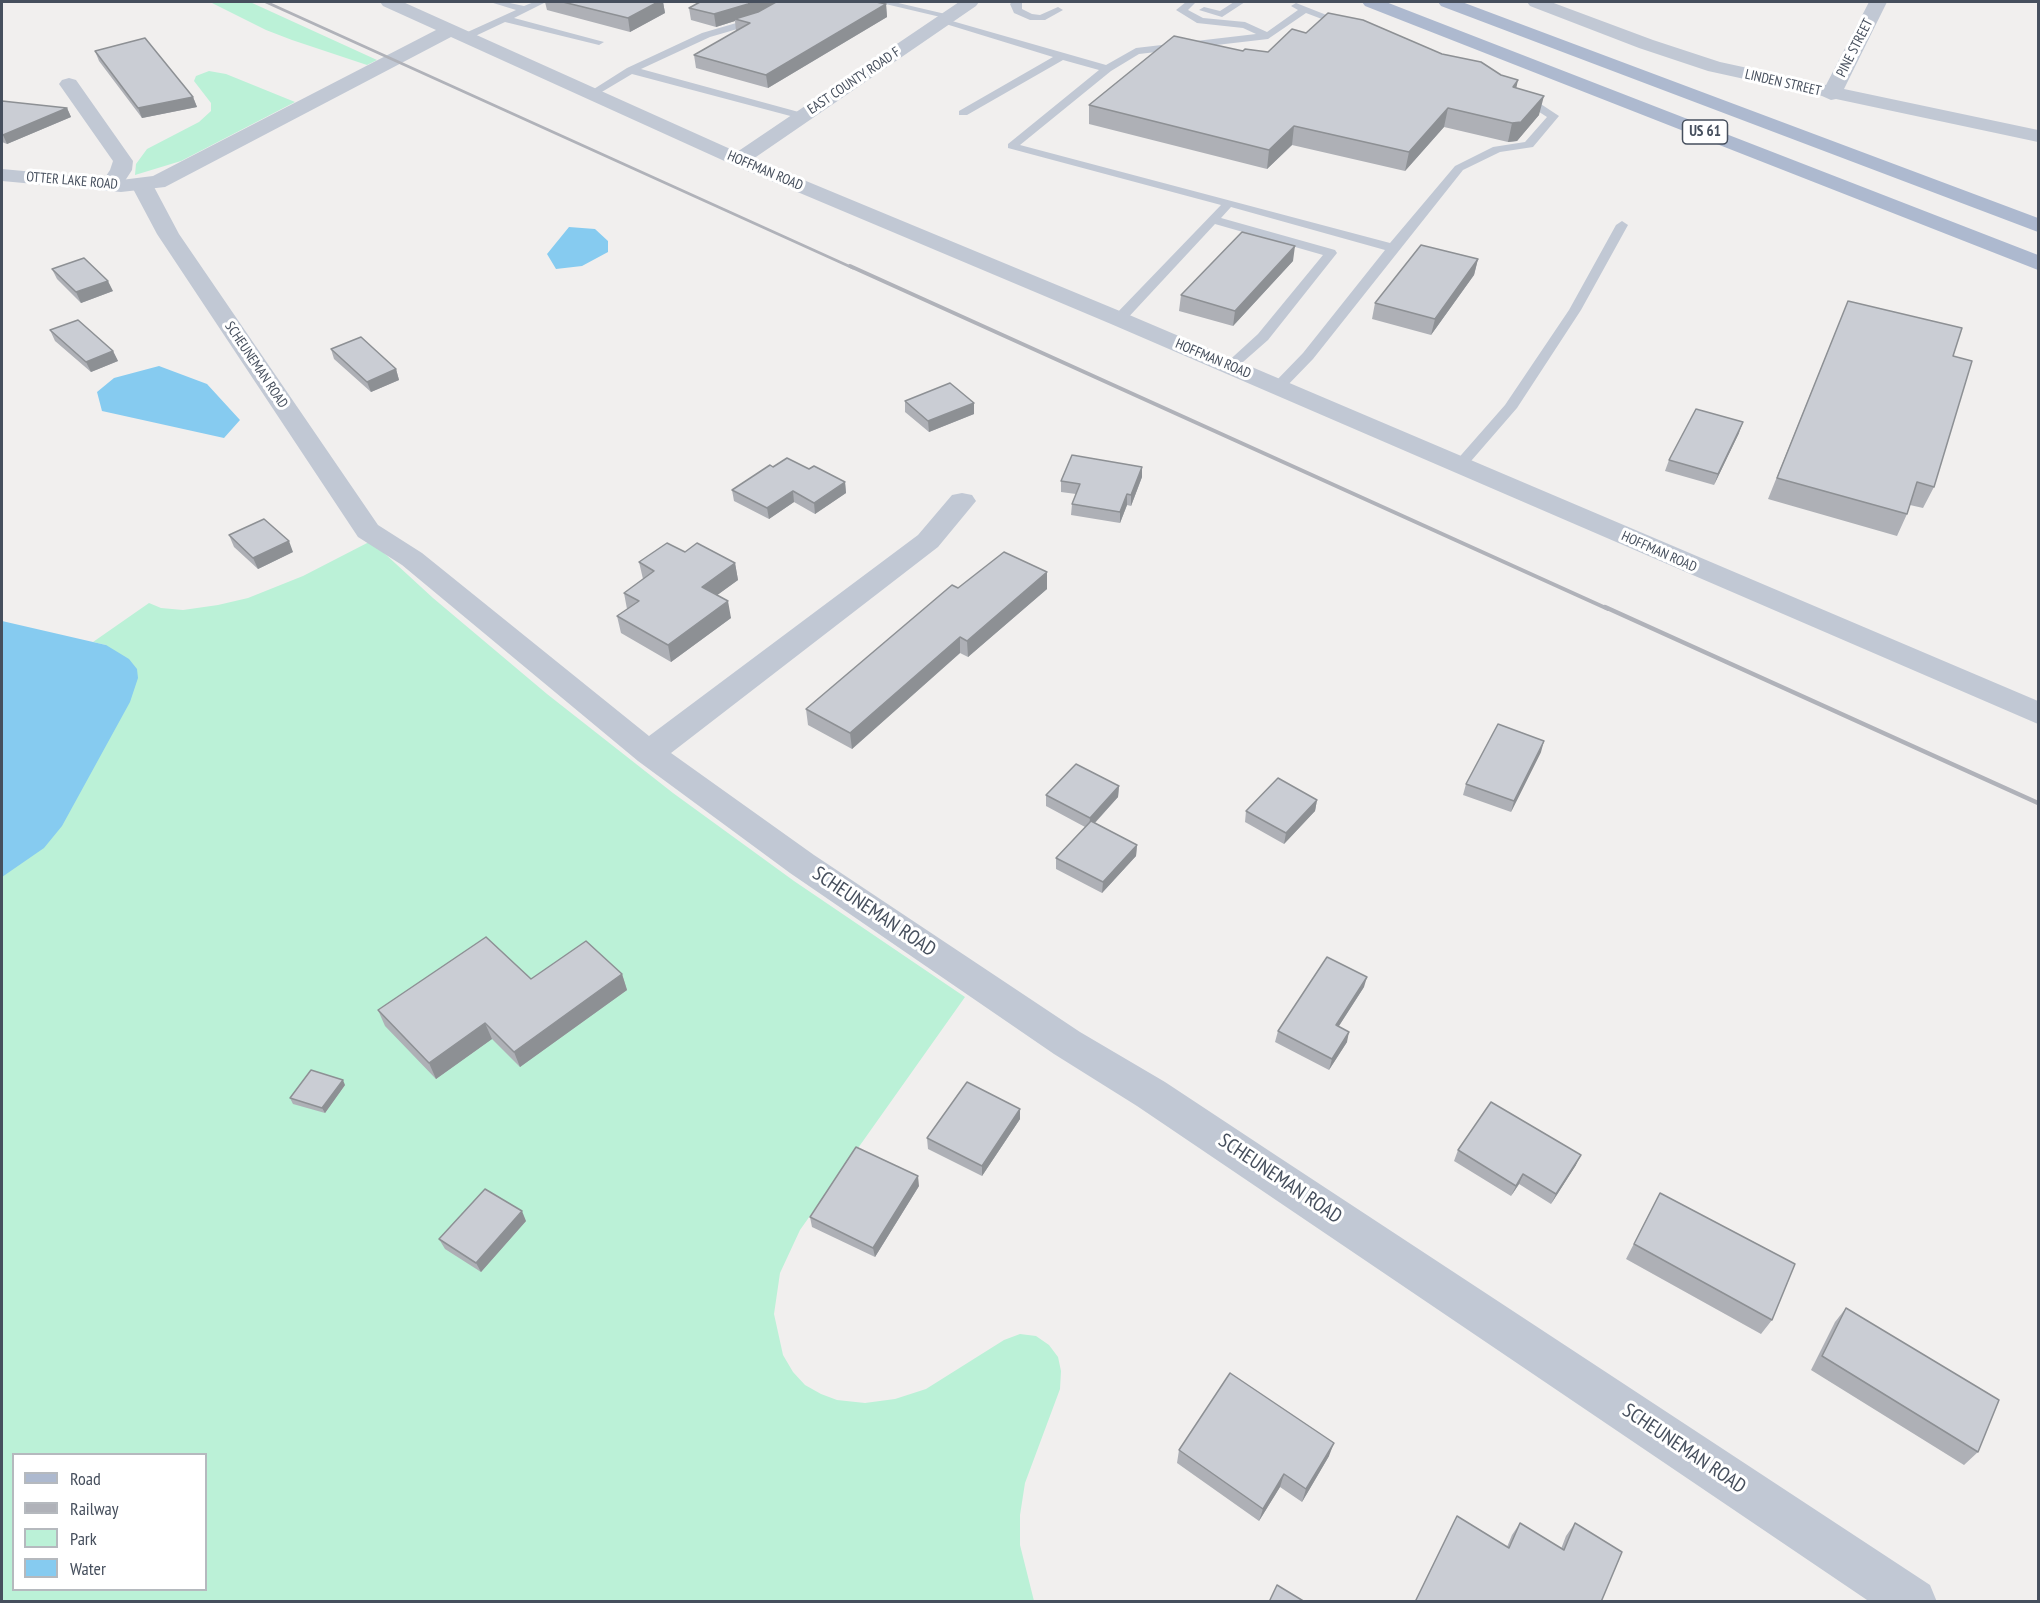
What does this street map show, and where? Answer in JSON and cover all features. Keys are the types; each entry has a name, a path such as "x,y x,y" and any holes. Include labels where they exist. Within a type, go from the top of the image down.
{"main road":[{"name":"US 61","path":"1371,2 2038,263"},
{"name":"US 61","path":"1447,2 2038,225"}],"street":[{"name":"HOFFMAN ROAD","path":"389,2 738,160 1230,366 2038,713"},
{"name":"EAST COUNTY ROAD F","path":"738,160 970,2"},
{"name":"LINDEN STREET","path":"1536,2 1646,44 1715,67 1831,94 2038,136"},
{"name":"PINE STREET","path":"1831,94 1878,2"},
{"path":"69,84 123,161 121,170 126,185 178,173 458,34"},
{"name":"OTTER LAKE ROAD","path":"2,175 126,185"},
{"name":"SCHEUNEMAN ROAD","path":"126,185 168,234 368,531 412,559 649,753 802,864 1020,1012 1263,1168 1913,1602"},
{"path":"649,753 928,541 962,501"}],"lane":[{"path":"495,2 524,9"},
{"path":"458,34 504,19 541,2"},
{"path":"591,94 631,70 706,35 754,21 790,2"},
{"path":"882,2 1107,69"},
{"path":"1017,2 1015,4 1018,11 1030,17 1041,18 1058,10"},
{"path":"1191,2 1181,10 1201,21 1245,25 1268,36"},
{"path":"1202,2 1193,8 1222,14 1240,2"},
{"path":"1284,2 1304,6 1358,28"},
{"path":"1304,6 1268,36 1136,51 1107,69 1012,146 1393,248"},
{"path":"504,19 599,42"},
{"path":"963,113 1062,56"},
{"path":"631,70 802,116"},
{"path":"1278,387 1308,356 1459,168 1497,149 1529,145 1554,116 1510,89"},
{"path":"1119,319 1229,203"},
{"path":"1213,220 1331,252 1263,337 1230,366"},
{"path":"1460,465 1510,408 1575,310 1622,225"}],"green space":[{"path":"210,2 250,2 377,60 367,65 292,40 266,30"},
{"path":"209,71 226,74 295,102 181,161 135,175 136,164 147,149 199,122 211,111 211,103 194,81 196,76"},
{"path":"371,541 433,598 547,694 673,793 794,881 965,997 800,1230 780,1273 774,1314 783,1355 793,1372 805,1385 837,1400 865,1403 895,1399 926,1389 1004,1340 1020,1334 1036,1336 1049,1345 1058,1357 1061,1371 1060,1389 1025,1483 1020,1515 1020,1545 1034,1601 2,1601 2,747 106,645 93,642 149,603 161,608 183,610 248,598 303,576"}],"water":[{"path":"569,227 595,229 608,241 608,252 582,266 556,269 547,254"},
{"path":"159,366 207,384 240,420 224,438 102,411 97,392 114,378"},
{"path":"2,621 106,645 129,659 137,669 138,678 130,702 62,826 44,848 2,877"}],"building":[{"path":"563,2 658,2 628,18"},
{"path":"700,2 753,2 714,14 689,8"},
{"path":"776,2 876,2 886,4 766,75 694,55 750,23 735,19 758,12"},
{"path":"1328,13 1363,20 1442,54 1481,62 1501,75 1518,80 1513,87 1544,96 1521,122 1512,123 1448,108 1409,152 1294,126 1269,150 1089,105 1174,36 1243,51 1245,49 1268,52 1292,29 1306,33"},
{"path":"145,38 193,97 138,108 95,51"},
{"path":"2,101 67,108 3,135"},
{"path":"1242,232 1295,246 1235,311 1181,295"},
{"path":"1421,245 1478,259 1435,319 1375,303"},
{"path":"84,258 108,281 76,292 52,269"},
{"path":"1848,301 1962,328 1953,356 1972,361 1934,487 1917,482 1907,514 1777,478"},
{"path":"78,320 113,351 86,362 50,330"},
{"path":"361,337 396,369 367,382 331,349"},
{"path":"950,383 974,403 928,421 905,401"},
{"path":"1696,409 1743,422 1718,474 1669,460"},
{"path":"1072,455 1142,467 1131,495 1127,494 1120,512 1072,504 1080,484 1061,481"},
{"path":"787,458 809,469 814,466 845,482 814,503 793,491 767,508 732,490 770,465 773,467"},
{"path":"264,519 289,541 253,558 229,535"},
{"path":"667,543 685,552 697,543 735,563 702,587 728,601 668,645 617,616 639,601 624,593 654,571 639,562"},
{"path":"1004,552 1047,572 967,641 960,637 850,733 806,709 952,585 958,588"},
{"path":"1498,724 1544,741 1514,801 1466,784"},
{"path":"1076,764 1119,786 1090,818 1046,795"},
{"path":"1278,778 1317,800 1286,833 1246,811"},
{"path":"1091,821 1137,845 1103,882 1056,858"},
{"path":"486,937 531,979 586,941 622,974 514,1052 485,1023 429,1063 378,1010"},
{"path":"1327,957 1367,977 1336,1025 1349,1032 1332,1059 1278,1031"},
{"path":"311,1070 343,1080 322,1108 290,1098"},
{"path":"967,1082 1020,1109 982,1166 927,1138"},
{"path":"1491,1102 1581,1155 1556,1194 1523,1174 1516,1186 1458,1150"},
{"path":"856,1147 918,1176 873,1248 810,1217"},
{"path":"485,1189 522,1211 476,1263 439,1239"},
{"path":"1660,1193 1795,1264 1772,1320 1634,1244"},
{"path":"1846,1308 1999,1400 1978,1452 1822,1356"},
{"path":"1230,1373 1334,1443 1306,1489 1284,1474 1263,1509 1179,1450"},
{"path":"1457,1516 1509,1548 1520,1523 1564,1550 1575,1523 1622,1552 1601,1602 1415,1602"},
{"path":"1277,1585 1305,1602 1269,1602"}],"railway":[{"path":"266,2 853,268"},
{"path":"850,266 1608,609"},
{"path":"1605,607 2038,803"}]}
